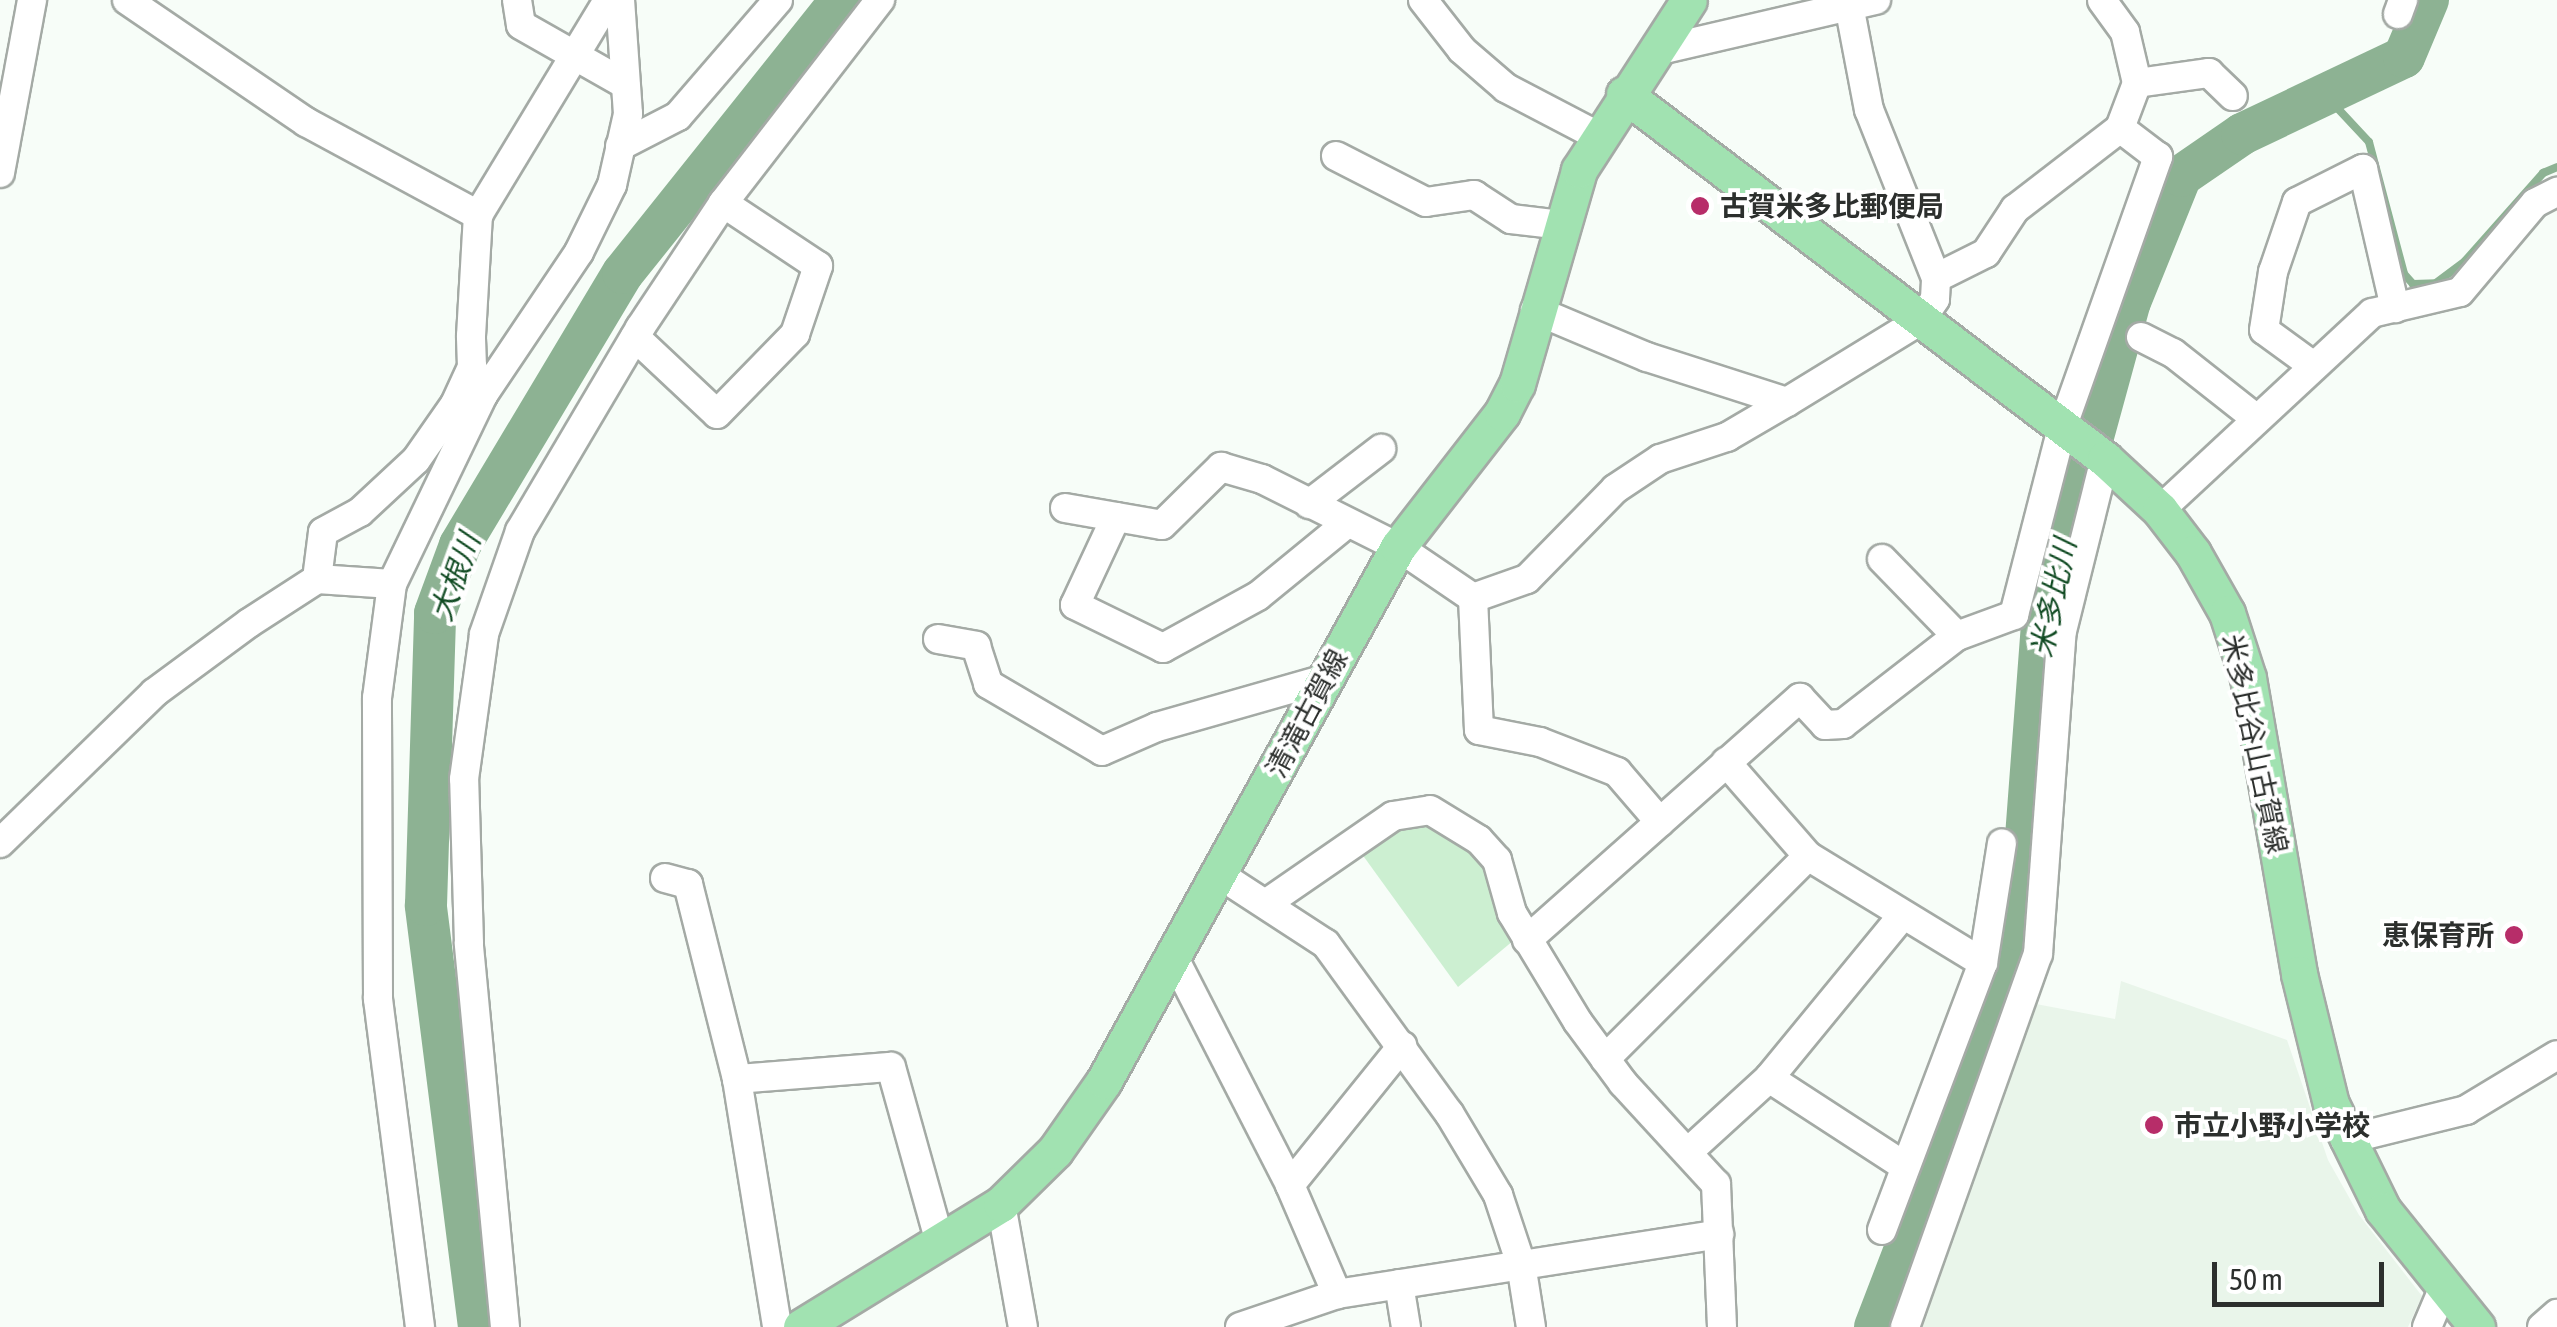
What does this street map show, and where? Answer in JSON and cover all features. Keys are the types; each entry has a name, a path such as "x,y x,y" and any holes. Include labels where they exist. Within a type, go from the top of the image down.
{"main road":[{"name":"清滝古賀線","path":"801,1327 1001,1204 1055,1151 1174,958 1398,546 1502,413 1516,384 1561,225 1596,134 1689,0"},
{"name":"米多比谷山古賀線","path":"1624,94 2105,460 2160,510 2227,614 2248,678 2316,1058 2345,1140 2383,1210 2477,1327"}],"street":[{"path":"0,173 32,0"},
{"path":"126,0 306,122 478,215"},
{"path":"517,0 521,25 626,84"},
{"path":"482,395 472,368 472,240 478,215 608,0"},
{"path":"420,1327 378,999 378,698 392,584 482,395 580,252 612,185 626,84 620,0"},
{"path":"620,146 678,116 778,0"},
{"path":"504,1327 468,943 464,779 484,634 520,531 635,336 723,203 880,0"},
{"path":"1423,0 1462,50 1506,88 1596,134"},
{"path":"1936,278 1986,253 2005,233 2014,209 2120,128 2136,83 2125,32 2102,0"},
{"path":"1474,598 1528,579 1615,489 1660,459 1727,437 1788,402 1921,320 1935,299 1936,278 1869,110 1858,3 1656,51"},
{"path":"2136,83 2209,73 2232,96"},
{"path":"1527,940 1800,698 1824,725 1843,724 1956,636 2014,615 2065,431 2158,158 2120,128"},
{"path":"1336,156 1426,202 1474,195 1510,219 1561,225"},
{"path":"2312,365 2264,330 2273,272 2296,202 2363,169 2395,308"},
{"path":"2160,510 2254,417 2372,313 2460,292 2535,204 2557,192"},
{"path":"635,336 717,414 795,334 818,266 723,203"},
{"path":"1535,310 1647,357 1788,402"},
{"path":"2142,337 2173,353 2254,417"},
{"path":"317,579 323,532 360,512 416,460 456,404 472,368"},
{"path":"1308,504 1382,449"},
{"path":"1905,1327 2038,954 2062,631 2105,460"},
{"path":"1065,508 1162,525 1221,468 1262,479 1346,524 1398,546 1474,598"},
{"path":"1116,517 1075,605 1163,648 1258,596 1346,524"},
{"path":"1882,558 1956,636"},
{"path":"0,843 154,693 317,579 392,584"},
{"path":"1474,598 1480,730 1540,742 1617,772 1660,822"},
{"path":"938,639 976,646 988,684 1102,751 1157,727 1325,679"},
{"path":"1726,762 1808,856 1983,963"},
{"path":"1267,903 1393,816 1430,810 1454,821 1497,860 1527,940 1605,1059 1716,1184 1722,1327"},
{"path":"1882,1230 1903,1165 1983,963 2002,843"},
{"path":"1605,1059 1808,856"},
{"path":"1220,875 1326,944 1402,1046 1498,1195 1521,1264 1531,1327"},
{"path":"665,878 688,884 738,1079 777,1327"},
{"path":"1688,1152 1769,1078 1903,916"},
{"path":"1174,958 1290,1184 1336,1294"},
{"path":"1290,1184 1402,1046"},
{"path":"2345,1140 2466,1110 2557,1055"},
{"path":"738,1079 891,1067 940,1242"},
{"path":"1769,1078 1903,1165"},
{"path":"1001,1204 1023,1327"},
{"path":"1240,1327 1277,1320 1336,1294 1720,1234"},
{"path":"1399,1284 1406,1327"},
{"path":"2427,1327 2444,1286"},
{"path":"2542,1327 2557,1314"}],"shaded area":[{"name":"市立小野小学校","path":"2121,981 2287,1040 2328,1160 2359,1215 2422,1296 2408,1327 1920,1327 2036,1004 2115,1019"}],"green space":[{"path":"1403,820 1431,820 1493,867 1514,940 1458,987 1359,850"}],"waterway":[{"name":"大根川","path":"479,1327 426,905 435,613 460,545 623,273 841,0"},
{"name":"米多比川","path":"1875,1327 1998,1006 2019,930 2042,623 2130,302 2181,176 2242,134 2404,57 2428,0"},
{"path":"2328,98 2369,142 2404,274 2413,284 2436,283 2465,261 2543,173 2557,167"}],"place":[{"name":"古賀米多比郵便局","path":"1700,206"},
{"name":"恵保育所","path":"2514,935"},
{"name":"市立小野小学校","path":"2154,1125"}]}
